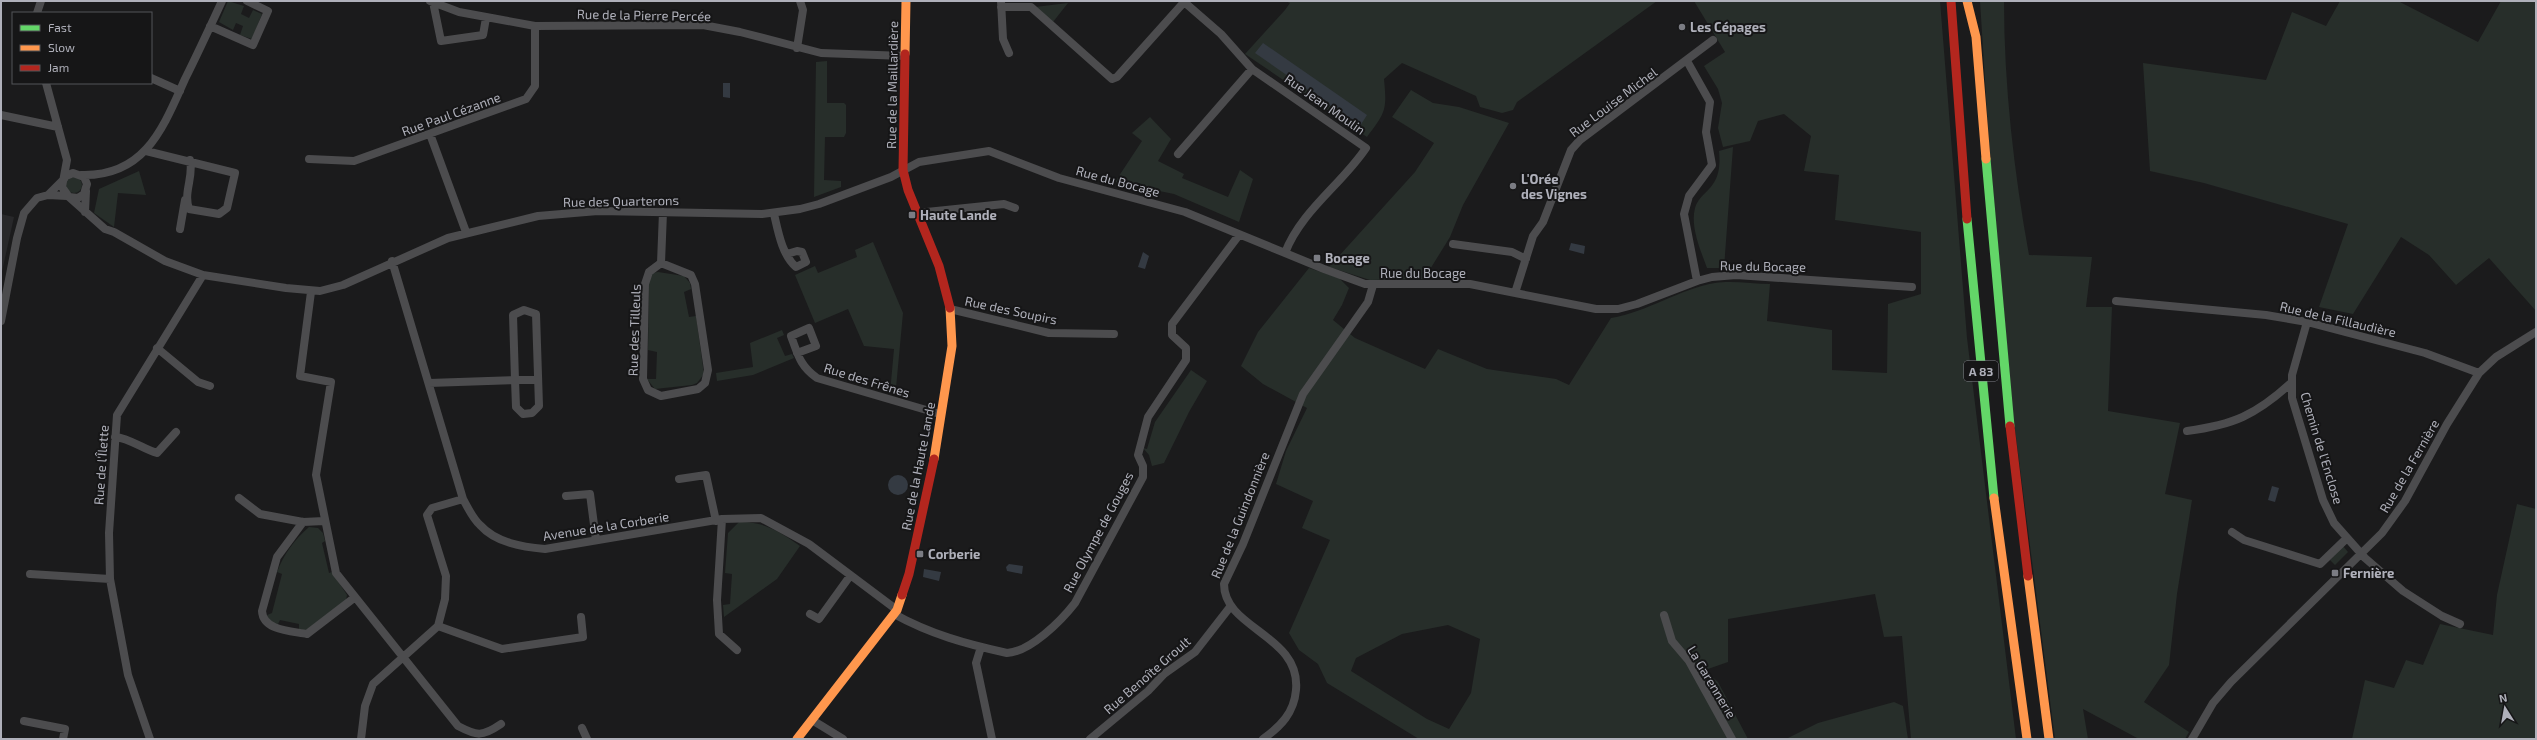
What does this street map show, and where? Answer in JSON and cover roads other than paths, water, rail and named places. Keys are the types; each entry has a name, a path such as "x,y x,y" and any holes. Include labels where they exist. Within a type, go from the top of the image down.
{"main road":[{"name":"Rue de la Maillardière","path":"903,170 906,1"},
{"name":"A 83","path":"1951,1 1965,196 1983,392 2006,596 2026,739"},
{"name":"A 83","path":"1967,1 1997,380 2021,591 2042,739"},
{"path":"1967,1 1976,38 2004,382 2049,739"},
{"name":"Rue de la Haute Lande","path":"798,739 895,612 909,574 932,470 952,346 950,309 939,266 908,190 903,170"}],"street":[{"path":"37,12 41,1"},
{"path":"1,321 17,238 24,213 37,198 48,195 78,198 100,176 124,167 146,151 161,132 222,1"},
{"path":"210,26 253,45 268,11 247,1"},
{"path":"797,48 803,10 800,1"},
{"path":"1009,53 1003,39 1001,4 1031,7 1112,79 1117,77 1184,1 1221,34 1252,69 1178,154"},
{"path":"435,2 442,41 483,35 486,18"},
{"name":"Rue de la Pierre Percée","path":"435,2 459,12 535,26 703,25 740,32 821,53 905,56"},
{"name":"Rue Paul Cézanne","path":"309,159 354,161 526,99 535,86 535,26"},
{"name":"Rue Louise Michel","path":"1515,292 1533,236 1543,222 1571,150 1580,140 1714,40"},
{"path":"1687,60 1695,71 1711,106 1706,132 1712,166 1689,196 1684,214 1697,281"},
{"name":"Rue Jean Moulin","path":"1252,69 1366,148 1310,212 1289,242 1285,253"},
{"path":"152,78 180,91"},
{"path":"46,84 67,160 65,178 62,187 68,196 104,229 114,232 174,265 203,274"},
{"path":"1,115 58,127"},
{"path":"430,134 466,232"},
{"path":"146,151 190,160 235,173 227,208 219,214 189,209 186,199"},
{"name":"Rue du Bocage","path":"903,170 919,162 989,151 1059,178 1185,212 1358,282 1373,285 1470,284 1596,309 1618,308 1637,304 1697,281 1712,277 1736,275 1912,287"},
{"path":"67,160 86,180 85,212"},
{"path":"180,229 192,168 190,160"},
{"name":"Rue des Quarterons","path":"203,274 311,292 343,285 392,261 466,232 538,216 577,211 774,214 819,204 891,177 903,170"},
{"path":"48,195 65,178 79,174 100,176"},
{"path":"917,213 1004,204 1015,208"},
{"path":"661,263 663,212"},
{"path":"774,214 787,254"},
{"name":"Rue Olympe de Gouges","path":"895,612 928,632 981,648 1007,653 1016,653 1064,617 1075,603 1144,477 1143,466 1138,455 1148,417 1186,360 1186,348 1172,335 1172,324 1239,235"},
{"path":"1453,244 1512,252 1526,259"},
{"name":"Avenue de la Corberie","path":"392,261 463,500 480,526 505,541 521,547 545,550 719,520 761,518 809,544 895,612"},
{"name":"Rue des Tilleuls","path":"661,263 690,275 695,284 708,370 705,383 698,390 661,396 648,390 643,379 644,284 649,272 661,263"},
{"name":"Rue de l'Îlette","path":"150,739 128,675 110,579 109,533 117,415 203,274"},
{"name":"Rue de la Guindonnière","path":"1230,607 1224,584 1243,544 1303,394 1368,302 1373,285"},
{"path":"311,292 300,376 331,382 316,468 317,488 336,573 354,598 458,726 473,734 487,734 501,724"},
{"name":"Rue de la Fillaudière","path":"2116,301 2266,315 2307,322 2425,353 2479,373"},
{"name":"Rue des Soupirs","path":"950,309 1049,333 1114,334"},
{"path":"524,310 536,314 539,406 532,413 523,414 516,407 515,380 513,314 524,310"},
{"name":"Chemin de l'Enclose","path":"2307,322 2291,383 2292,398 2323,500 2334,523 2362,554 2403,591 2442,616 2460,624"},
{"name":"Rue de la Fernière","path":"2192,739 2213,703 2231,682 2382,533 2405,501 2447,424 2479,373 2496,357 2536,332"},
{"path":"157,348 198,382 210,386"},
{"name":"Rue des Frênes","path":"797,353 804,368 817,378 940,414"},
{"path":"429,383 538,380"},
{"name":"Chemin de l'Enclose","path":"2187,431 2214,427 2247,417 2272,401 2291,383"},
{"path":"115,436 122,437 140,448 157,453 176,432"},
{"path":"679,479 706,474 719,520 717,600 720,634 737,650"},
{"path":"566,496 590,494 596,540"},
{"path":"239,498 260,514 303,522 324,521"},
{"path":"361,739 364,706 373,684 438,626 445,599 446,576 427,515 432,508 463,500"},
{"path":"303,522 277,556 262,611 264,620 270,626 307,634 354,598"},
{"path":"2232,532 2244,540 2320,564 2346,538"},
{"path":"30,574 110,579"},
{"path":"810,614 819,619 850,576"},
{"path":"1230,607 1287,655 1297,679 1294,702 1289,714 1280,727 1263,739"},
{"name":"Rue Benoîte Groult","path":"1090,739 1148,691 1164,674 1195,652 1230,607"},
{"name":"La Garennerie","path":"1664,615 1672,641 1689,661 1732,739"},
{"path":"438,626 502,649 583,637 581,617"},
{"path":"981,648 976,663 992,739"},
{"path":"812,720 843,739"},
{"path":"24,721 65,729 63,739"},
{"path":"582,728 587,739"}],"place":[{"name":"Les Cépages","path":"1682,27"},
{"name":"L'Orée des Vignes","path":"1513,186"},
{"name":"Haute Lande","path":"912,215"},
{"name":"Bocage","path":"1317,258"},
{"name":"Corberie","path":"920,554"},
{"name":"Fernière","path":"2335,573"}]}
